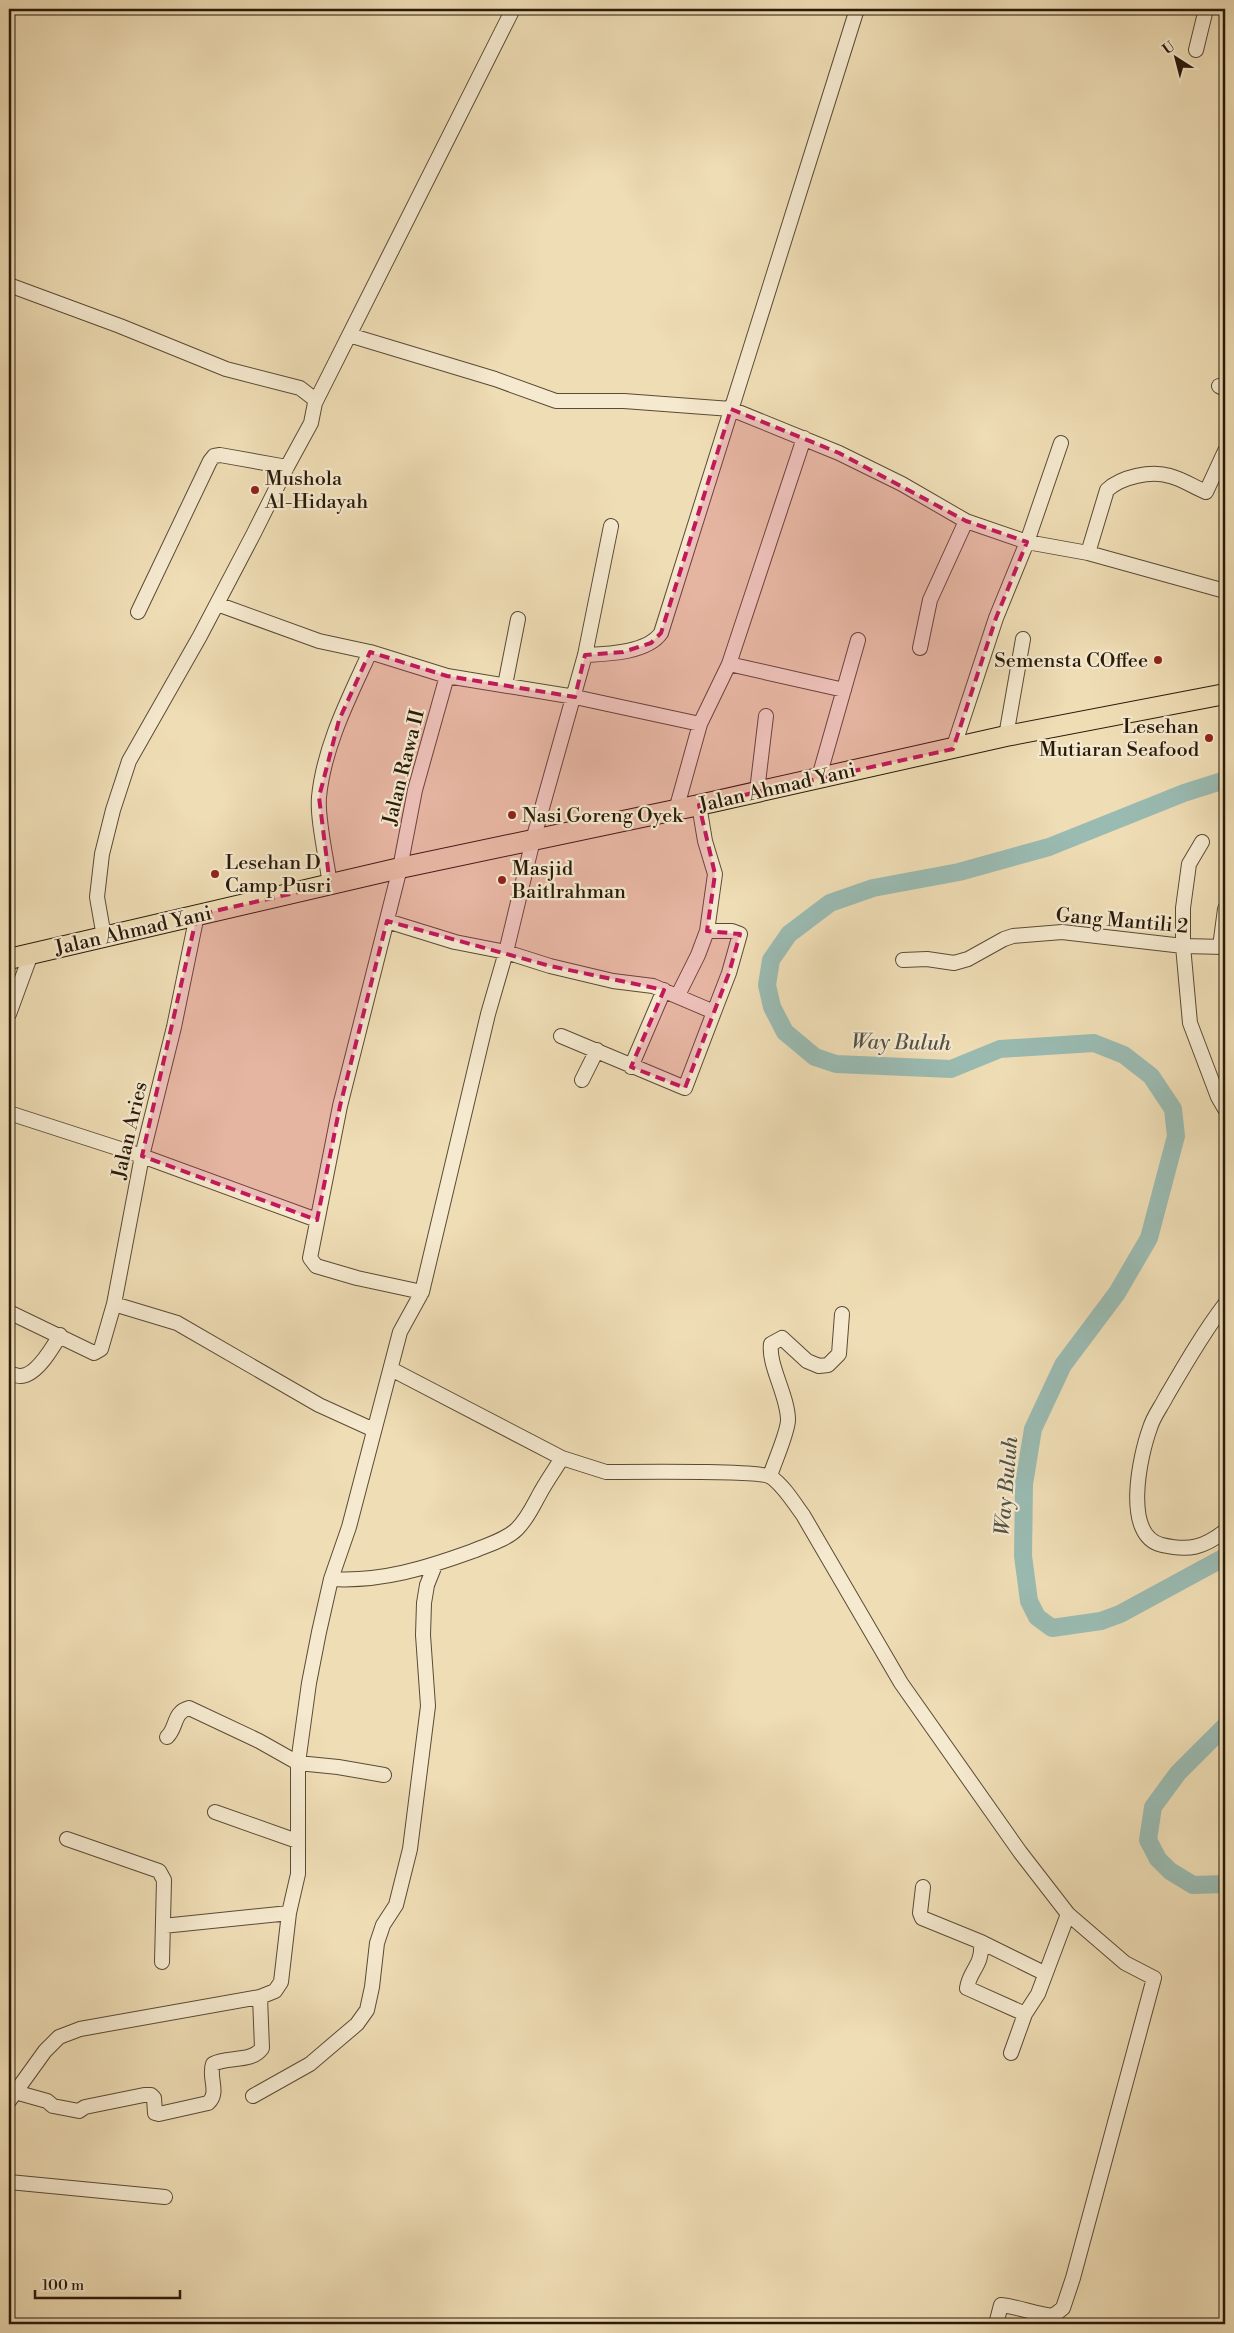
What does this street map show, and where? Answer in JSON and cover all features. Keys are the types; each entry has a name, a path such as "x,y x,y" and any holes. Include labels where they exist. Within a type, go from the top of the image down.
{"highway":[{"name":"Jalan Ahmad Yani","path":"9,959 400,868 699,805 1006,736 1225,694"}],"street":[{"path":"586,656 623,652 651,643 661,633 857,9"},
{"path":"1196,50 1206,9"},
{"path":"104,937 97,897 102,854 122,779 137,743 196,644 286,467 311,423 315,403 511,13"},
{"path":"9,285 120,326 226,369 300,388 313,398 315,403"},
{"path":"349,335 556,401 624,401 730,410 839,452 902,484 966,521 1027,542 1088,553 1225,591"},
{"path":"676,810 700,724 729,664 804,438"},
{"path":"954,749 996,618 1027,542 1061,443"},
{"path":"1088,553 1107,490 1113,485 1132,476 1168,475 1206,492 1225,451"},
{"path":"138,612 214,456 220,455 286,467"},
{"path":"920,648 930,600 966,521"},
{"path":"260,1997 262,2048 259,2053 252,2056 213,2064 211,2069 214,2093 213,2099 208,2103 159,2114 153,2109 154,2098 151,2095 85,2107 79,2111 53,2106 47,2101 12,2096 45,2051 59,2037 80,2029 260,1997 275,1991 281,1982 289,1913 298,1874 298,1763 308,1683 331,1579 349,1528 400,1332 422,1292 488,1014 506,952 533,840 586,656 611,526"},
{"path":"217,604 319,641 370,652 447,676 575,697 700,724"},
{"path":"505,685 518,619"},
{"path":"1006,736 1023,639"},
{"path":"819,777 858,640"},
{"path":"330,885 319,796 339,720 370,652"},
{"path":"729,664 844,690"},
{"name":"Jalan Rawa II","path":"422,1292 357,1278 316,1266 310,1258 340,1106 400,868 415,790 447,676"},
{"path":"757,791 766,716"},
{"path":"631,1067 671,992 698,955 707,931 715,874 705,842 699,805"},
{"path":"1202,842 1189,864 1183,908 1183,946 1190,1022 1218,1076 1225,1109"},
{"path":"1223,947 1225,909"},
{"name":"Jalan Aries","path":"60,1335 94,1353 98,1353 102,1349 114,1304 142,1156 174,1027 197,916"},
{"path":"387,921 455,942 506,952 570,971 613,981 653,986 671,992 714,1012"},
{"path":"561,1036 597,1050 631,1067 685,1088 729,973 740,934 732,931 707,931"},
{"name":"Gang Mantili 2","path":"903,960 927,958 954,963 968,959 1013,936 1062,932 1183,946 1223,947"},
{"path":"9,1014 31,954"},
{"path":"582,1080 597,1050"},
{"path":"9,1114 142,1156 317,1220"},
{"path":"114,1304 177,1323 319,1405 374,1430"},
{"path":"1225,1304 1175,1381 1150,1427 1138,1480 1137,1515 1145,1536 1158,1544 1182,1549 1197,1547 1214,1540 1225,1531"},
{"path":"9,1373 20,1376 28,1374 50,1353 60,1335 10,1314"},
{"path":"770,1476 788,1420 780,1379 770,1353 771,1344 782,1338 807,1361 819,1366 828,1365 839,1354 842,1314"},
{"path":"391,1370 562,1458 587,1467 606,1472 770,1476 804,1515 901,1683 1020,1852 1068,1914 1125,1962 1154,1978 1117,2123 1063,2308 1053,2316 1034,2314 1018,2307 1000,2305 996,2324"},
{"path":"331,1579 358,1580 399,1574 435,1565 487,1545 516,1530 531,1512 538,1496 562,1458"},
{"path":"253,2096 310,2064 357,2024 367,2010 372,1987 377,1943 383,1925 396,1905 410,1849 428,1706 423,1635 424,1603 427,1585 435,1565"},
{"path":"167,1737 178,1714 182,1710 189,1708 259,1741 298,1763 338,1767 384,1775"},
{"path":"215,1812 297,1841"},
{"path":"67,1839 159,1871 164,1880 162,1962"},
{"path":"923,1886 920,1913 922,1918 981,1942 1044,1973"},
{"path":"163,1926 289,1913"},
{"path":"1011,2053 1025,2014 1033,2005 1068,1914"},
{"path":"981,1942 982,1953 968,1981 967,1988 1025,2014"},
{"path":"9,2182 165,2197"}],"highlighted area":[{"path":"731,409 839,453 966,521 1027,542 996,618 953,749 699,805 715,874 707,931 740,934 729,973 685,1088 631,1067 664,990 550,966 387,921 340,1106 317,1220 142,1156 197,915 330,885 319,797 339,720 370,652 447,676 575,697 585,655 623,652 651,643 661,633"}],"waterway":[{"name":"Way Buluh","path":"1225,780 1184,793 1049,847 959,872 873,888 830,903 789,934 771,960 767,985 772,1007 785,1032 815,1057 836,1064 951,1069 1000,1049 1094,1043 1124,1055 1151,1076 1173,1109 1176,1136 1149,1238 1117,1293 1063,1365 1033,1429 1024,1484 1023,1556 1029,1601 1037,1617 1052,1628 1101,1621 1120,1614 1225,1557"},
{"name":"Way Buluh","path":"1225,1726 1178,1773 1153,1807 1148,1840 1158,1859 1170,1871 1193,1885 1225,1884"}],"place":[{"name":"Mushola Al-Hidayah","path":"255,490"},
{"name":"Semensta COffee","path":"1158,660"},
{"name":"Lesehan Mutiaran Seafood","path":"1209,738"},
{"name":"Nasi Goreng Oyek","path":"512,815"},
{"name":"Lesehan D Camp Pusri","path":"215,874"},
{"name":"Masjid Baitlrahman","path":"502,880"}]}
